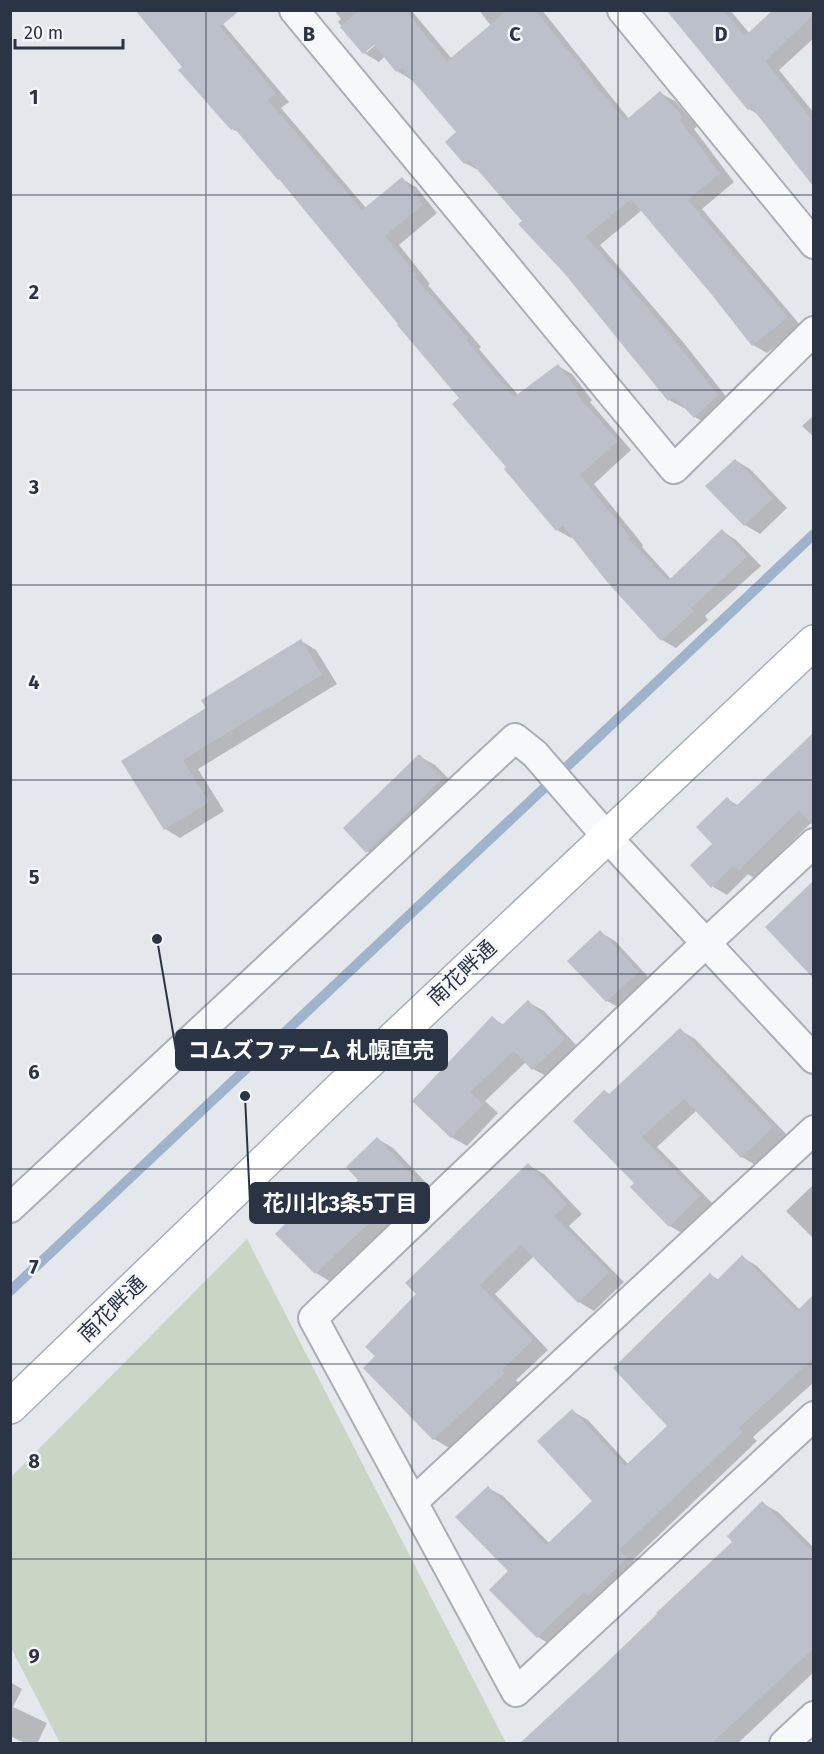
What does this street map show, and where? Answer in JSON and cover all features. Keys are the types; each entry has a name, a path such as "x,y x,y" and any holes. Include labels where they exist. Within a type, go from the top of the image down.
{"street":[{"path":"294,10 674,468 813,331"},
{"path":"622,10 813,244"},
{"name":"南花畔通","path":"10,1407 340,1089 813,642"},
{"path":"10,1208 515,738 534,754 607,837 813,1059"},
{"path":"813,843 313,1318 516,1692 813,1416"},
{"path":"413,1502 813,1130"},
{"path":"784,1743 813,1716"}],"green space":[{"path":"247,1239 506,1743 60,1743 11,1648 11,1477"}],"building":[{"path":"135,10 240,10 220,27 276,93 268,100 362,210 402,177 423,205 385,236 417,275 415,277 468,338 466,340 514,397 558,364 579,391 576,393 618,441 580,475 630,537 628,538 668,581 722,529 747,557 691,608 694,611 661,641 608,583 563,526 556,531 504,469 506,467 452,404 459,398 279,179 234,128 231,130 178,70 182,67"},
{"path":"360,10 405,10 447,61 508,10 535,10 625,121 660,91 683,117 680,120 720,173 688,200 788,317 752,346 631,199 586,236 718,395 694,418 674,397 668,401 565,274 518,224 522,221 469,160 464,164 445,142 456,132 402,68 396,72 374,45 363,54 340,27"},
{"path":"666,10 723,10 745,36 773,10 813,10 813,15 765,61 813,121 813,186 752,108 748,110"},
{"path":"735,459 773,498 744,526 705,486"},
{"path":"301,639 322,675 183,760 209,802 164,830 121,761 206,708 201,700"},
{"path":"813,733 813,826 799,810 738,871 733,866 711,888 690,865 712,844 696,827 727,797 736,806"},
{"path":"419,754 443,778 366,853 343,828"},
{"path":"813,881 813,978 765,927"},
{"path":"600,930 639,972 606,1002 567,961"},
{"path":"528,1000 565,1039 532,1070 514,1051 470,1092 483,1104 451,1138 412,1101 492,1016 502,1025"},
{"path":"680,1028 773,1127 741,1158 684,1099 642,1137 700,1196 669,1227 630,1187 634,1183 573,1121 604,1090 609,1094"},
{"path":"377,1137 416,1179 315,1274 275,1234 305,1204 319,1219 358,1180 346,1167"},
{"path":"528,1163 567,1204 554,1216 609,1272 578,1303 521,1245 480,1285 533,1340 502,1370 505,1373 433,1440 363,1368 375,1356 365,1347 416,1294 405,1283"},
{"path":"742,1255 797,1311 813,1295 813,1358 739,1428 743,1432 619,1550 627,1558 588,1596 584,1592 537,1638 489,1590 508,1571 455,1517 488,1486 546,1545 592,1501 537,1441 572,1409 625,1466 667,1426 613,1368 710,1273 717,1280"},
{"path":"762,1501 813,1553 813,1649 712,1743 520,1743 732,1542 727,1536"}],"waterway":[{"path":"10,1291 814,534"}],"place":[{"name":"コムズファーム 札幌直売","path":"157,939"},
{"name":"花川北3条5丁目","path":"245,1096"}]}
